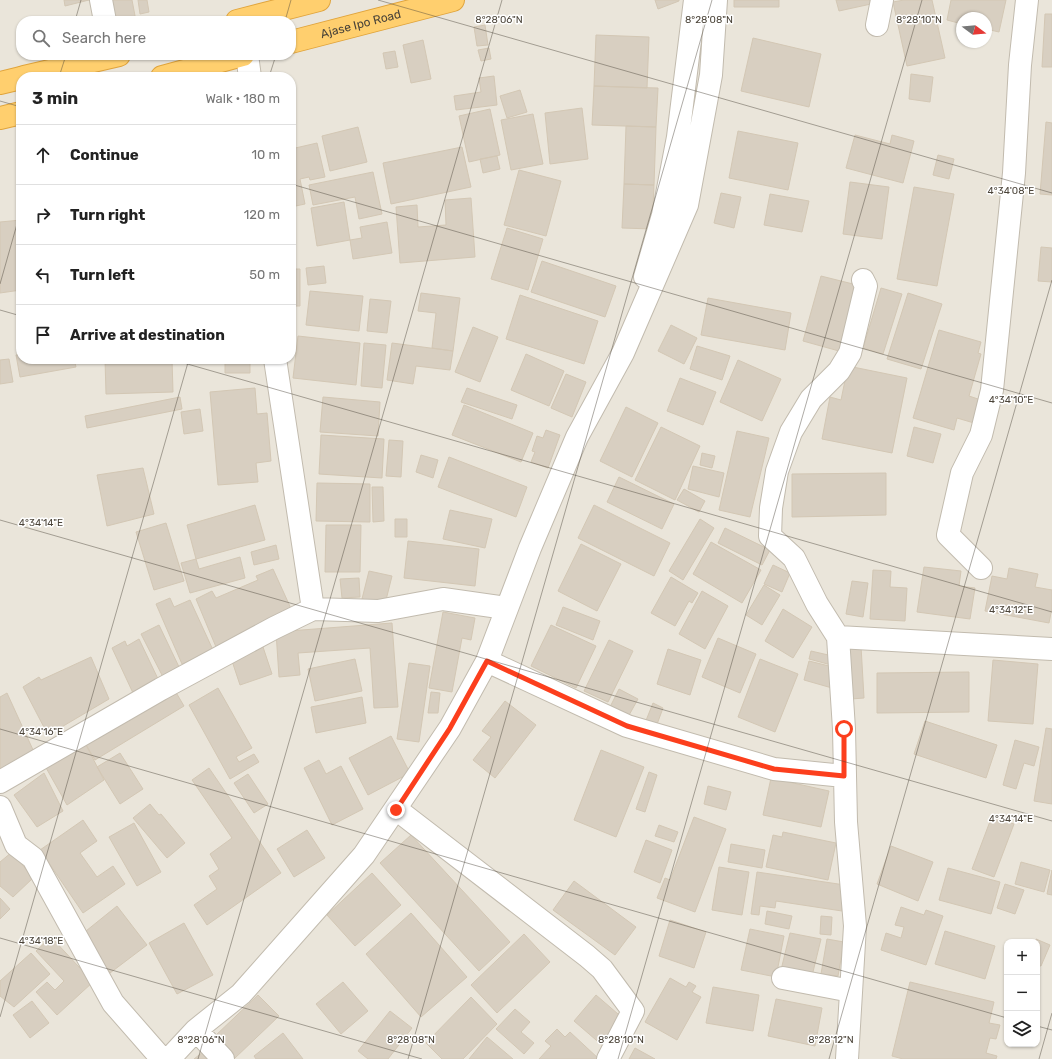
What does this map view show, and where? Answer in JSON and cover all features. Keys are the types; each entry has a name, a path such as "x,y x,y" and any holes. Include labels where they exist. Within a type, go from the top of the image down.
{"highway":[{"path":"257,16 319,0"},
{"name":"Ajase Ipo Road","path":"296,41 453,0"},
{"path":"46,72 98,60"},
{"path":"180,72 225,60"},
{"path":"0,82 16,79"},
{"path":"0,118 16,114"}],"street":[{"path":"101,0 104,16"},
{"path":"623,353 663,215 678,138 695,0"},
{"path":"169,1059 196,1030 241,994 364,855 396,810 450,728 487,661 506,608 577,437 623,353 688,205 711,75 716,0"},
{"path":"877,25 882,0"},
{"path":"981,568 948,534 962,473 981,435 992,390 1013,181 1020,65 1027,0"},
{"path":"248,60 250,72"},
{"path":"847,1059 855,926 846,822 844,729 838,637 817,604 794,558 770,536 771,508 777,471 791,432 811,399 839,371 850,353 866,286 863,280"},
{"path":"277,364 313,609"},
{"path":"0,782 161,689 274,628 313,609 378,611 443,598 506,608"},
{"path":"838,637 1052,649"},
{"path":"487,661 627,726 774,769 844,776"},
{"path":"0,807 16,845 33,858 113,1002 162,1059"},
{"path":"396,810 552,928 602,969 633,1012 608,1059"},
{"path":"783,978 851,990"},
{"path":"196,1030 223,1059"}],"shaded area":[{"path":"0,0 1052,0 1052,1059 0,1059"}],"building":[{"path":"64,0 89,0 65,6"},
{"path":"110,0 132,0 135,16 113,16"},
{"path":"138,0 147,0 149,12 140,14"},
{"path":"655,0 679,0 679,1 658,9"},
{"path":"734,0 779,0 779,7 734,7"},
{"path":"836,0 870,0 871,4 839,11"},
{"path":"904,0 932,0 945,58 907,66 893,2"},
{"path":"951,0 1006,0 999,32 992,30 992,12 956,12 956,22 947,20"},
{"path":"1045,14 1052,14 1052,67 1042,67"},
{"path":"485,25 488,45 477,46 474,27"},
{"path":"596,35 649,37 647,88 594,86"},
{"path":"753,38 821,54 809,107 741,91"},
{"path":"423,40 431,79 411,83 403,45"},
{"path":"489,48 491,59 481,61 478,50"},
{"path":"395,51 398,67 386,69 383,53"},
{"path":"911,74 933,77 930,102 909,99"},
{"path":"494,76 497,105 456,110 454,96 481,92 479,78"},
{"path":"594,86 658,88 656,127 592,125"},
{"path":"520,90 527,112 507,118 500,96"},
{"path":"582,108 588,159 550,164 545,113"},
{"path":"490,109 500,155 469,162 459,116"},
{"path":"533,114 543,164 511,170 501,120"},
{"path":"1046,122 1052,123 1052,195 1040,194"},
{"path":"626,126 656,127 654,185 624,184"},
{"path":"358,127 367,162 330,171 322,136"},
{"path":"738,131 798,143 788,190 729,178"},
{"path":"855,135 890,144 892,135 914,141 903,183 846,168"},
{"path":"317,143 325,177 310,180 309,177 300,179 305,204 296,206 296,148"},
{"path":"462,147 471,187 391,204 383,163"},
{"path":"938,155 954,159 949,179 933,175"},
{"path":"497,156 500,169 483,173 480,159"},
{"path":"519,170 561,181 546,236 504,225"},
{"path":"373,172 382,214 359,219 355,197 313,205 309,185"},
{"path":"850,182 889,187 882,239 843,234"},
{"path":"624,184 654,185 652,229 622,228"},
{"path":"914,187 954,194 937,286 897,279"},
{"path":"721,193 741,197 734,228 714,223"},
{"path":"770,194 809,201 802,232 764,225"},
{"path":"471,198 475,257 400,263 396,207 417,205 418,227 446,225 445,200"},
{"path":"344,202 350,240 317,246 311,208"},
{"path":"16,220 16,291 0,293 0,222"},
{"path":"387,222 392,253 353,259 350,240 362,238 360,227"},
{"path":"507,228 543,239 528,290 491,279"},
{"path":"1041,247 1052,248 1052,282 1038,281"},
{"path":"542,261 616,286 605,317 531,292"},
{"path":"324,266 326,283 308,285 306,268"},
{"path":"296,269 300,269 300,306 296,306"},
{"path":"821,276 857,285 839,351 803,341"},
{"path":"881,288 902,294 883,354 863,348"},
{"path":"310,291 363,296 359,331 306,325"},
{"path":"421,293 460,298 453,351 432,348 436,313 418,311"},
{"path":"908,293 942,304 921,369 887,359"},
{"path":"520,295 598,321 584,364 506,339"},
{"path":"708,298 791,313 785,350 701,335"},
{"path":"370,299 391,301 387,333 367,331"},
{"path":"671,325 697,338 684,364 658,351"},
{"path":"473,327 498,337 480,382 455,372"},
{"path":"939,330 981,342 978,353 981,354 969,396 981,400 974,423 957,418 954,430 913,418"},
{"path":"298,336 360,343 356,385 293,378 295,364 296,364"},
{"path":"364,343 386,345 382,388 361,386"},
{"path":"392,343 453,351 450,370 416,366 413,384 387,380"},
{"path":"697,346 730,356 722,380 690,369"},
{"path":"526,354 564,371 549,406 511,390"},
{"path":"9,359 13,382 0,384 0,360"},
{"path":"738,360 781,379 762,421 720,402"},
{"path":"18,364 75,364 76,367 20,377"},
{"path":"105,364 172,364 173,392 106,394"},
{"path":"225,364 250,364 250,373 225,373"},
{"path":"848,366 907,378 892,453 822,439 830,397 841,400"},
{"path":"566,374 586,382 572,417 551,408"},
{"path":"680,378 716,392 703,425 667,411"},
{"path":"255,388 257,414 267,413 271,461 256,463 258,482 218,485 210,392"},
{"path":"467,388 517,405 512,419 461,402"},
{"path":"180,397 182,409 87,428 85,416"},
{"path":"323,397 380,402 378,436 320,432"},
{"path":"464,405 533,433 521,462 452,435"},
{"path":"626,407 658,423 632,477 600,461"},
{"path":"200,409 203,431 184,434 181,412"},
{"path":"661,427 700,446 675,500 635,480"},
{"path":"914,427 941,434 933,463 907,456"},
{"path":"546,430 560,435 548,468 531,462 535,452 532,451 537,436 543,438"},
{"path":"737,431 769,438 750,517 719,510"},
{"path":"321,435 384,439 382,478 319,474"},
{"path":"389,440 403,441 401,477 386,476"},
{"path":"702,453 715,456 712,468 700,465"},
{"path":"421,455 438,460 433,478 416,472"},
{"path":"449,457 527,487 516,517 438,487"},
{"path":"693,466 724,473 719,497 688,489"},
{"path":"143,468 154,514 107,526 97,475"},
{"path":"886,473 886,515 792,517 792,474"},
{"path":"619,477 674,504 662,529 607,502"},
{"path":"317,483 370,484 370,522 316,521"},
{"path":"372,487 383,487 384,521 373,522"},
{"path":"684,489 705,501 699,512 677,500"},
{"path":"255,505 265,540 196,559 187,525"},
{"path":"594,505 670,543 654,576 578,538"},
{"path":"450,510 492,519 485,548 443,539"},
{"path":"395,519 407,519 407,537 395,537"},
{"path":"700,519 714,528 683,580 669,571"},
{"path":"166,523 184,581 154,590 136,532"},
{"path":"326,525 361,525 360,572 325,572"},
{"path":"725,528 770,550 762,565 718,543"},
{"path":"408,541 479,549 475,586 404,578"},
{"path":"711,542 761,570 742,603 693,574"},
{"path":"581,544 621,564 597,611 558,591"},
{"path":"276,545 279,559 254,565 251,552"},
{"path":"240,557 245,578 190,593 181,563 196,559 199,569"},
{"path":"773,565 790,573 782,592 764,584"},
{"path":"924,567 961,571 959,586 975,588 970,619 917,612"},
{"path":"1009,568 1038,574 1035,587 1052,590 1052,608 1049,623 985,611 992,576 1007,579"},
{"path":"273,569 293,613 216,647 196,599 212,591 216,598 258,580 256,576"},
{"path":"873,570 891,571 890,587 907,588 905,621 870,619"},
{"path":"369,571 392,576 385,604 362,599"},
{"path":"671,577 698,593 692,603 689,601 675,626 651,613"},
{"path":"359,578 360,597 342,598 340,579"},
{"path":"852,581 868,583 863,617 846,614"},
{"path":"764,585 780,595 762,625 746,615"},
{"path":"702,591 728,606 705,649 679,634"},
{"path":"170,598 174,607 190,600 213,650 182,664 156,604"},
{"path":"563,607 600,621 593,640 556,625"},
{"path":"783,609 812,627 793,658 765,641"},
{"path":"443,612 475,618 471,640 462,638 452,692 429,688"},
{"path":"392,623 398,707 374,708 370,648 298,653 300,675 279,677 276,632"},
{"path":"159,625 180,669 163,677 141,634"},
{"path":"551,625 596,646 576,688 531,666"},
{"path":"718,638 756,654 740,693 702,677"},
{"path":"139,639 159,681 133,693 112,648 125,641 127,646"},
{"path":"609,640 633,651 608,702 584,691"},
{"path":"861,646 864,698 851,699 848,647"},
{"path":"263,647 272,674 240,685 231,658"},
{"path":"668,649 701,660 690,695 657,684"},
{"path":"811,651 837,657 835,666 809,659"},
{"path":"91,657 109,699 48,735 23,687 39,677 41,680"},
{"path":"355,659 362,691 315,701 308,669"},
{"path":"760,659 798,674 775,732 738,717"},
{"path":"993,660 1038,664 1033,724 988,721"},
{"path":"809,661 837,668 832,688 804,680"},
{"path":"409,663 430,666 419,742 397,739"},
{"path":"969,672 969,712 877,713 877,673"},
{"path":"218,688 252,748 236,757 239,762 254,754 259,762 230,779 189,705"},
{"path":"174,689 184,706 95,760 85,743"},
{"path":"619,689 638,699 628,717 610,707"},
{"path":"431,692 440,693 438,713 428,713"},
{"path":"7,693 34,752 0,771 0,697"},
{"path":"362,697 366,723 316,733 311,707"},
{"path":"505,701 536,725 495,778 473,760 491,737 482,731"},
{"path":"653,703 663,708 656,727 645,723"},
{"path":"925,721 997,745 986,778 914,754"},
{"path":"1046,728 1052,729 1052,804 1034,801"},
{"path":"391,736 410,773 368,795 349,758"},
{"path":"1015,740 1039,747 1034,766 1024,763 1016,789 1003,785"},
{"path":"85,743 104,780 67,805 45,766"},
{"path":"601,750 644,767 616,837 574,820"},
{"path":"120,753 143,789 120,804 97,767"},
{"path":"319,760 326,774 341,766 363,809 332,825 304,768"},
{"path":"209,768 281,873 207,925 194,905 217,889 209,876 219,869 210,854 232,838 192,780"},
{"path":"649,772 657,775 645,812 636,809"},
{"path":"44,773 63,811 37,827 14,795"},
{"path":"248,774 268,804 254,813 234,783"},
{"path":"771,778 829,791 821,827 763,815"},
{"path":"708,786 731,792 726,810 704,804"},
{"path":"150,804 159,815 161,814 185,843 167,858 133,818"},
{"path":"992,816 1014,824 994,877 972,869"},
{"path":"694,817 726,829 695,912 657,898 665,878 670,880"},
{"path":"83,820 97,841 80,853 97,877 113,866 125,884 83,913 40,850"},
{"path":"134,823 161,872 137,886 109,837"},
{"path":"659,825 678,832 674,842 655,836"},
{"path":"307,830 325,858 294,877 277,849"},
{"path":"783,832 836,843 828,880 766,867 773,835 782,837"},
{"path":"411,835 510,942 479,971 380,863"},
{"path":"646,840 672,850 660,883 634,872"},
{"path":"731,844 765,850 762,868 728,862"},
{"path":"891,846 933,862 918,901 877,884"},
{"path":"12,852 33,878 13,897 0,886 0,862"},
{"path":"1021,862 1050,870 1044,892 1015,884"},
{"path":"719,867 749,872 742,915 712,910"},
{"path":"948,868 1000,882 991,914 939,900"},
{"path":"1052,870 1052,895 1047,894"},
{"path":"757,872 845,885 842,911 776,901 775,908 760,906 759,915 751,914"},
{"path":"372,873 401,905 355,946 327,915"},
{"path":"574,881 636,927 615,955 553,910"},
{"path":"1005,884 1024,890 1015,914 997,908"},
{"path":"0,898 10,909 0,919"},
{"path":"117,906 147,945 110,973 81,935"},
{"path":"901,907 924,915 926,910 943,916 926,965 881,950 886,933 901,938 904,927 895,925"},
{"path":"767,911 792,916 789,929 765,924"},
{"path":"411,913 467,977 421,1017 366,954"},
{"path":"821,916 832,917 831,935 820,934"},
{"path":"670,920 706,932 694,968 659,956"},
{"path":"184,923 213,975 177,994 149,943"},
{"path":"750,929 784,936 776,977 741,970"},
{"path":"945,931 995,946 985,979 935,964"},
{"path":"790,933 821,939 812,976 781,970"},
{"path":"524,934 550,962 497,1013 471,985"},
{"path":"51,937 93,982 57,1015 36,992 47,982 55,990 64,981 36,951"},
{"path":"827,939 844,942 838,976 821,974"},
{"path":"1040,941 1050,945 1040,966"},
{"path":"31,953 50,974 14,1007 0,996 0,981"},
{"path":"670,978 686,987 689,982 696,986 692,992 701,997 677,1040 645,1022"},
{"path":"343,982 368,1011 341,1034 316,1004"},
{"path":"910,982 994,1002 989,1023 1000,1025 996,1039 990,1038 986,1053 997,1056 996,1059 903,1059 892,1056"},
{"path":"713,987 759,995 753,1031 706,1023"},
{"path":"258,995 279,1016 234,1059 214,1037"},
{"path":"596,995 625,1020 603,1046 574,1021"},
{"path":"471,997 497,1024 463,1059 442,1059 426,1043"},
{"path":"776,999 822,1008 815,1046 768,1036"},
{"path":"32,1001 49,1023 30,1038 13,1015"},
{"path":"515,1009 530,1022 521,1032 534,1043 524,1054 496,1029"},
{"path":"390,1011 412,1028 388,1059 368,1059 358,1051"},
{"path":"557,1029 565,1037 570,1032 599,1059 539,1059 551,1046 545,1041"},
{"path":"283,1033 303,1059 256,1059 254,1056"},
{"path":"487,1037 513,1059 469,1059"},
{"path":"635,1048 655,1059 629,1059"},
{"path":"203,1052 209,1059 194,1059"}],"route":[{"path":"396,810 450,728 487,661 627,726 774,769 844,776 844,729"}]}
